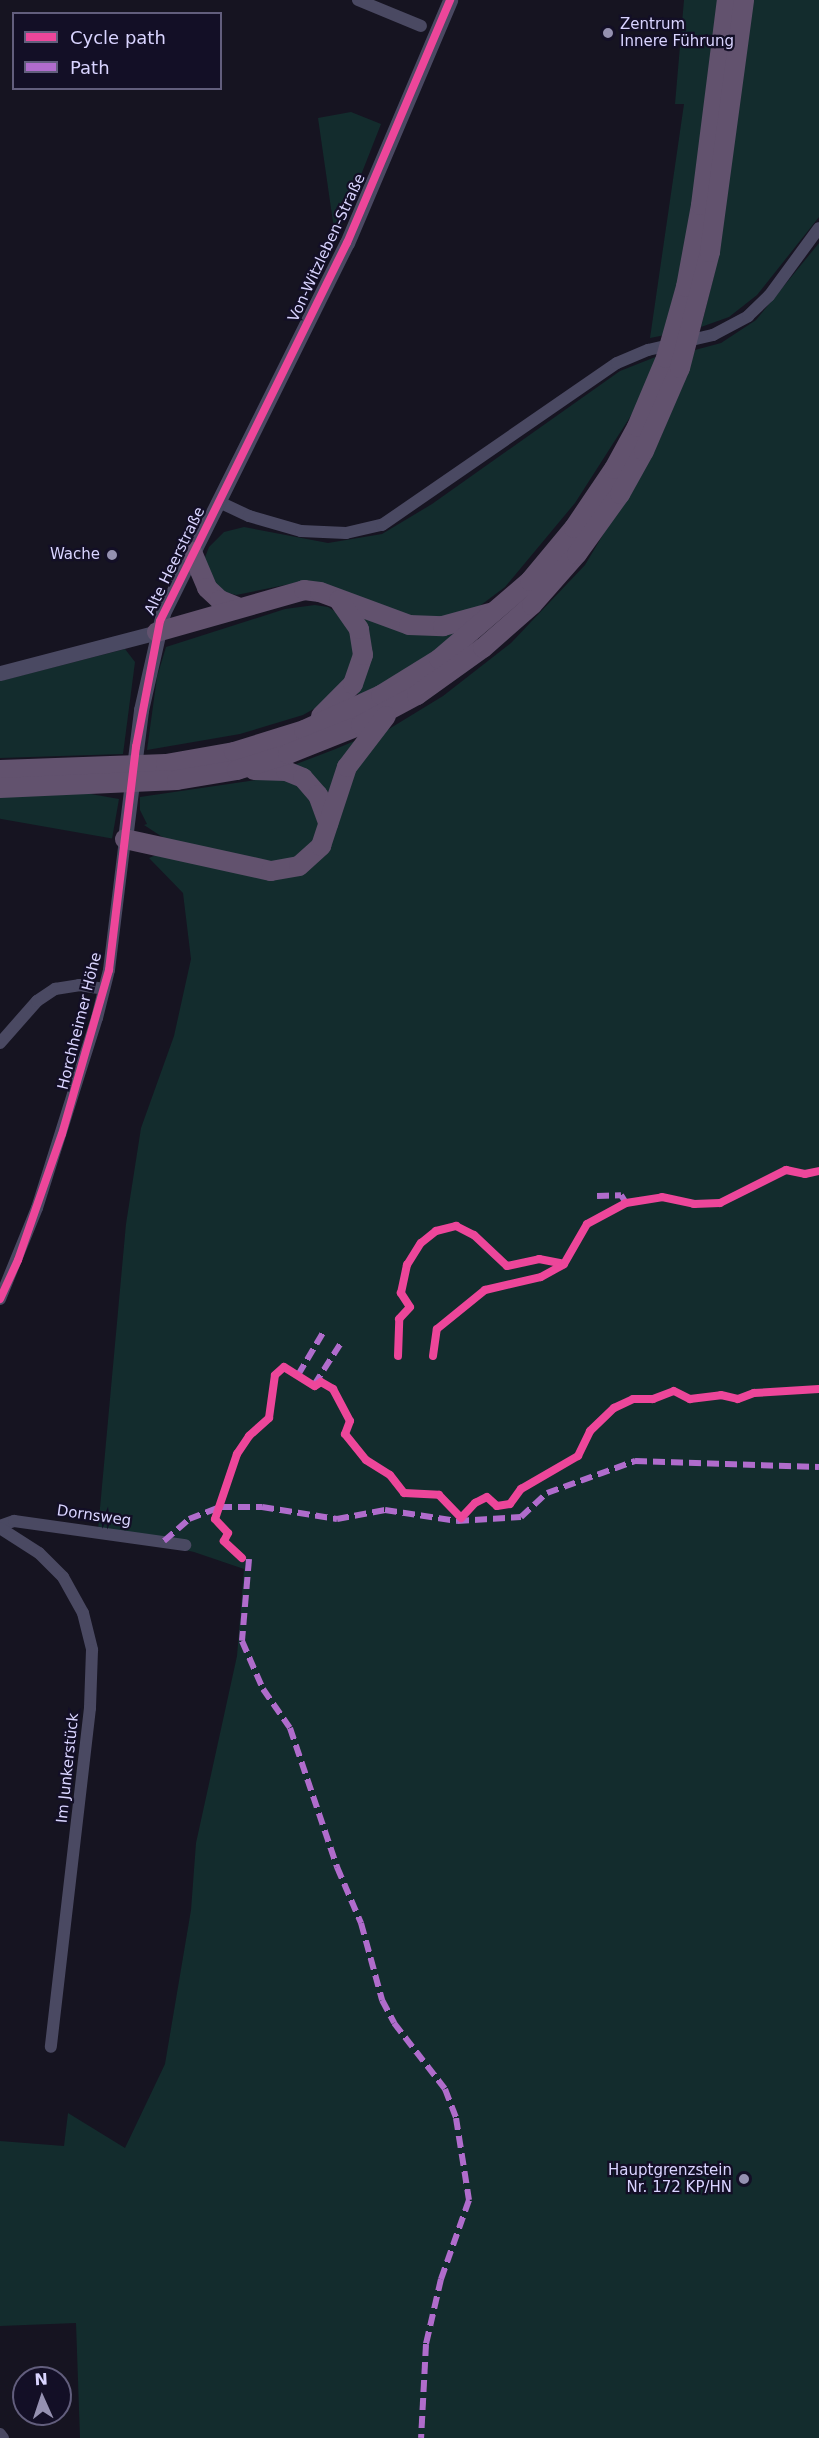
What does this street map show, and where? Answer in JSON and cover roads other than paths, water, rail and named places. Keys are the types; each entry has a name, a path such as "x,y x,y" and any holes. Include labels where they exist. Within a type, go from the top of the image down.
{"highway":[{"path":"0,770 177,762 234,752 304,730 357,707 422,671 501,610 554,554 604,486 640,421 666,358 695,239 727,0"},
{"path":"237,770 323,742 392,710 458,667 532,605 598,526 644,451 681,368 699,301 718,206 744,0"},
{"path":"192,552 207,588 220,600 237,607"},
{"path":"157,632 237,607 304,590 339,600 397,622 420,626 456,623 501,610"},
{"path":"304,730 341,699 361,665 363,646 359,629 339,600"},
{"path":"125,838 278,871 293,869 312,857 324,840 347,767 392,710"},
{"path":"0,788 142,784 237,770 272,770 297,775 318,795 328,824"}],"street":[{"path":"358,0 421,26"},
{"name":"Von-Witzleben-Straße","path":"219,502 347,243 450,0"},
{"name":"Alte Heerstraße","path":"0,673 157,632 192,552 219,502 249,516 301,531 339,534 374,528 398,516 607,370 648,350 707,337 739,322 764,303 819,228"},
{"name":"Horchheimer Höhe","path":"0,1299 37,1208 104,989 136,747 157,632"},
{"path":"0,1043 37,1000 55,989 79,985 104,989"},
{"name":"Dornsweg","path":"0,1527 14,1521 185,1545"},
{"name":"Im Junkerstück","path":"0,1527 39,1553 63,1577 83,1613 92,1650 88,1720 51,2048"},
{"path":"0,2434 3,2438"}],"place":[{"name":"Zentrum Innere Führung","path":"608,33"},
{"name":"Wache","path":"112,555"},
{"name":"Hauptgrenzstein Nr. 172 KP/HN","path":"744,2179"}]}
